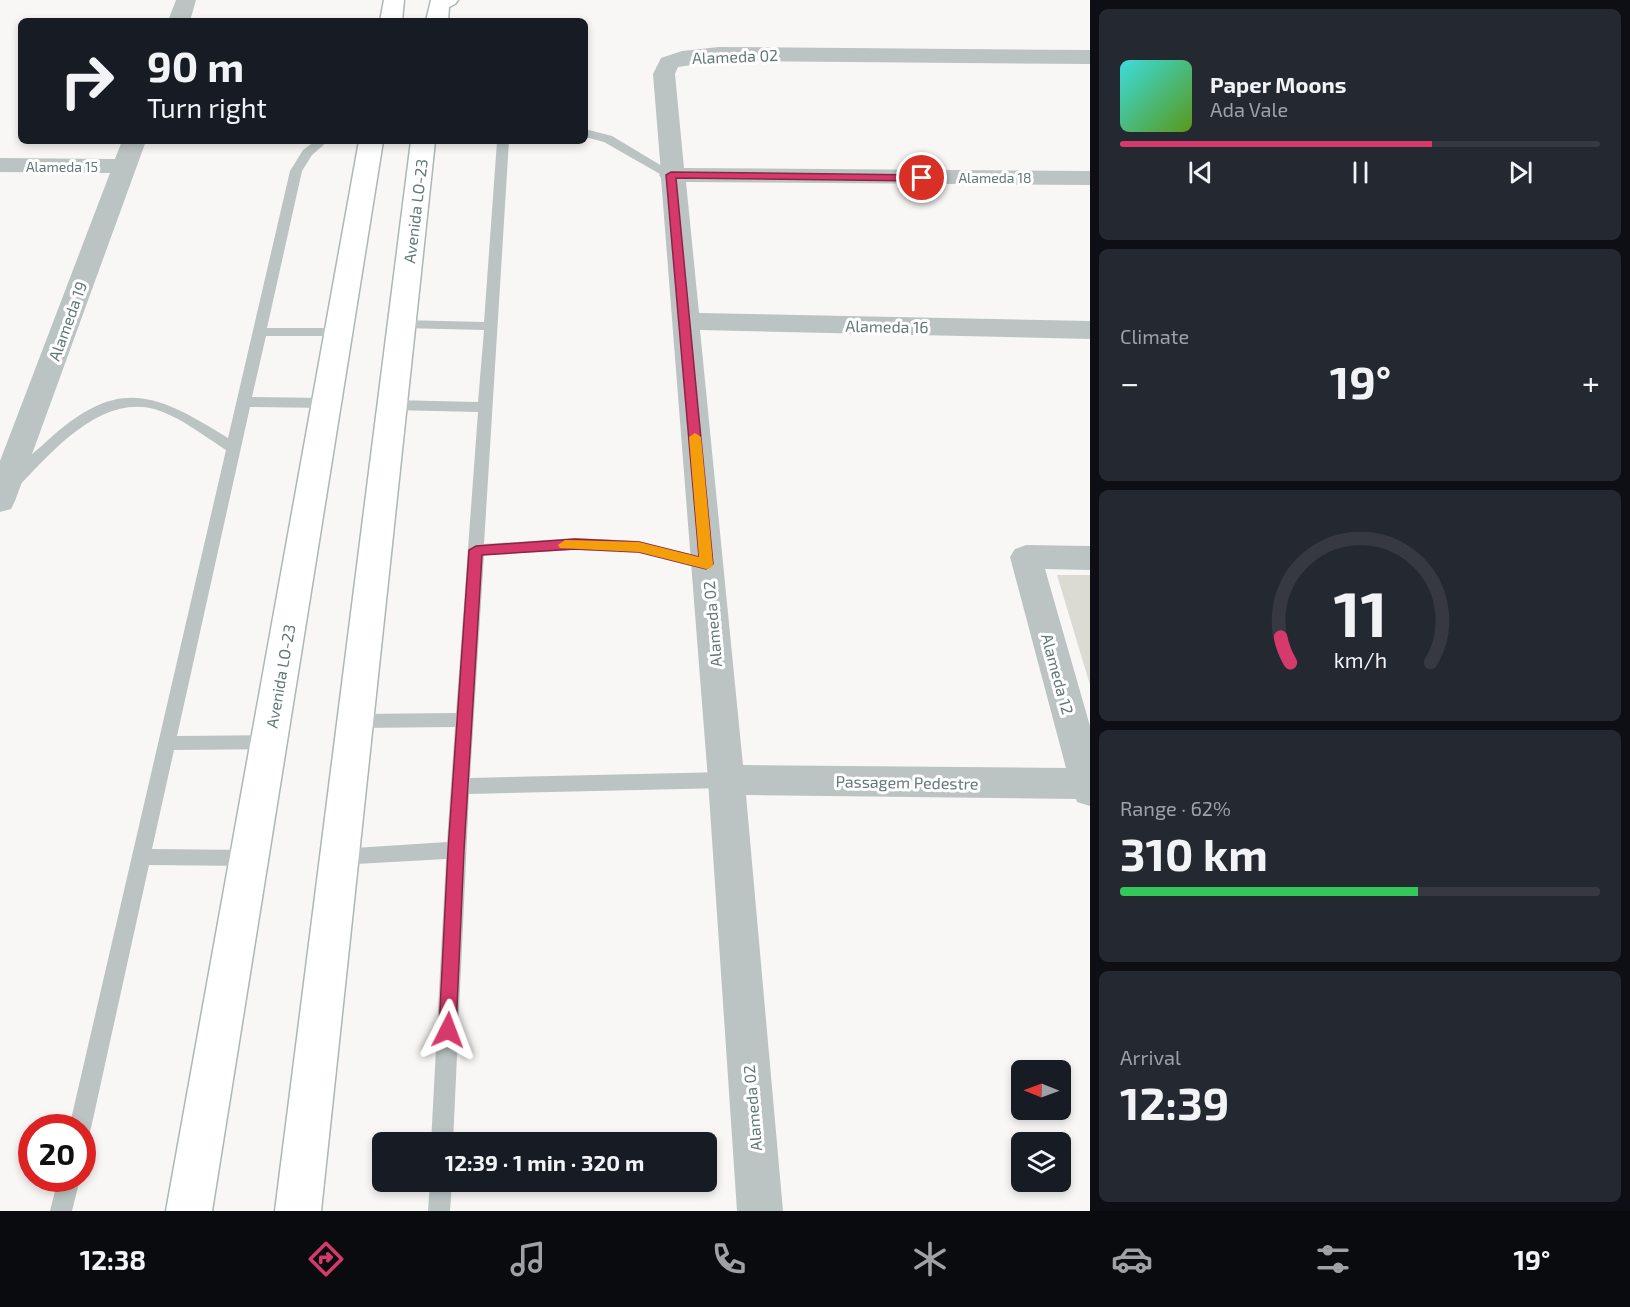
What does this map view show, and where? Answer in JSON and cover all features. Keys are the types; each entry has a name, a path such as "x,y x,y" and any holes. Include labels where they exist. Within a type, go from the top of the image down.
{"street":[{"path":"179,18 186,0"},
{"path":"391,18 394,0"},
{"path":"437,18 439,3 448,0"},
{"name":"Alameda 02","path":"760,1211 726,780 671,175 664,74 669,63 682,58 719,54 1090,57"},
{"name":"Avenida LO-23","path":"189,1211 369,144"},
{"name":"Avenida LO-23","path":"298,1211 423,144"},
{"name":"Alameda 15","path":"0,165 129,153"},
{"name":"Alameda 19","path":"2,497 129,153"},
{"name":"Alameda 18","path":"671,175 1090,178"},
{"name":"Alameda 16","path":"684,321 1090,330"},
{"name":"Alameda 12","path":"1089,788 1026,557 1090,558"},
{"name":"Passagem Pedestre","path":"726,780 1089,788"}],"lane":[{"path":"588,134 608,139 671,175"},
{"path":"83,1114 296,171 307,153 318,144"},
{"path":"443,1132 456,850 503,144"},
{"path":"402,324 490,326"},
{"path":"261,332 338,332"},
{"path":"2,497 53,442 78,423 110,406 138,402 156,405 234,448"},
{"path":"244,402 326,403"},
{"path":"392,405 485,407"},
{"path":"476,550 575,544 639,547 706,564"},
{"path":"356,721 464,720"},
{"path":"167,743 269,742"},
{"path":"462,786 726,780"},
{"path":"339,857 456,850"},
{"path":"142,857 249,858"},
{"path":"61,1211 66,1192"},
{"path":"439,1211 440,1192"}],"shaded area":[{"path":"1057,575 1090,575 1090,685"}],"slow traffic":[{"path":"565,545 639,547 706,564 695,437"}],"route":[{"path":"448,1030 456,850 476,550 575,544 639,547 706,564 671,175 922,178"}]}
